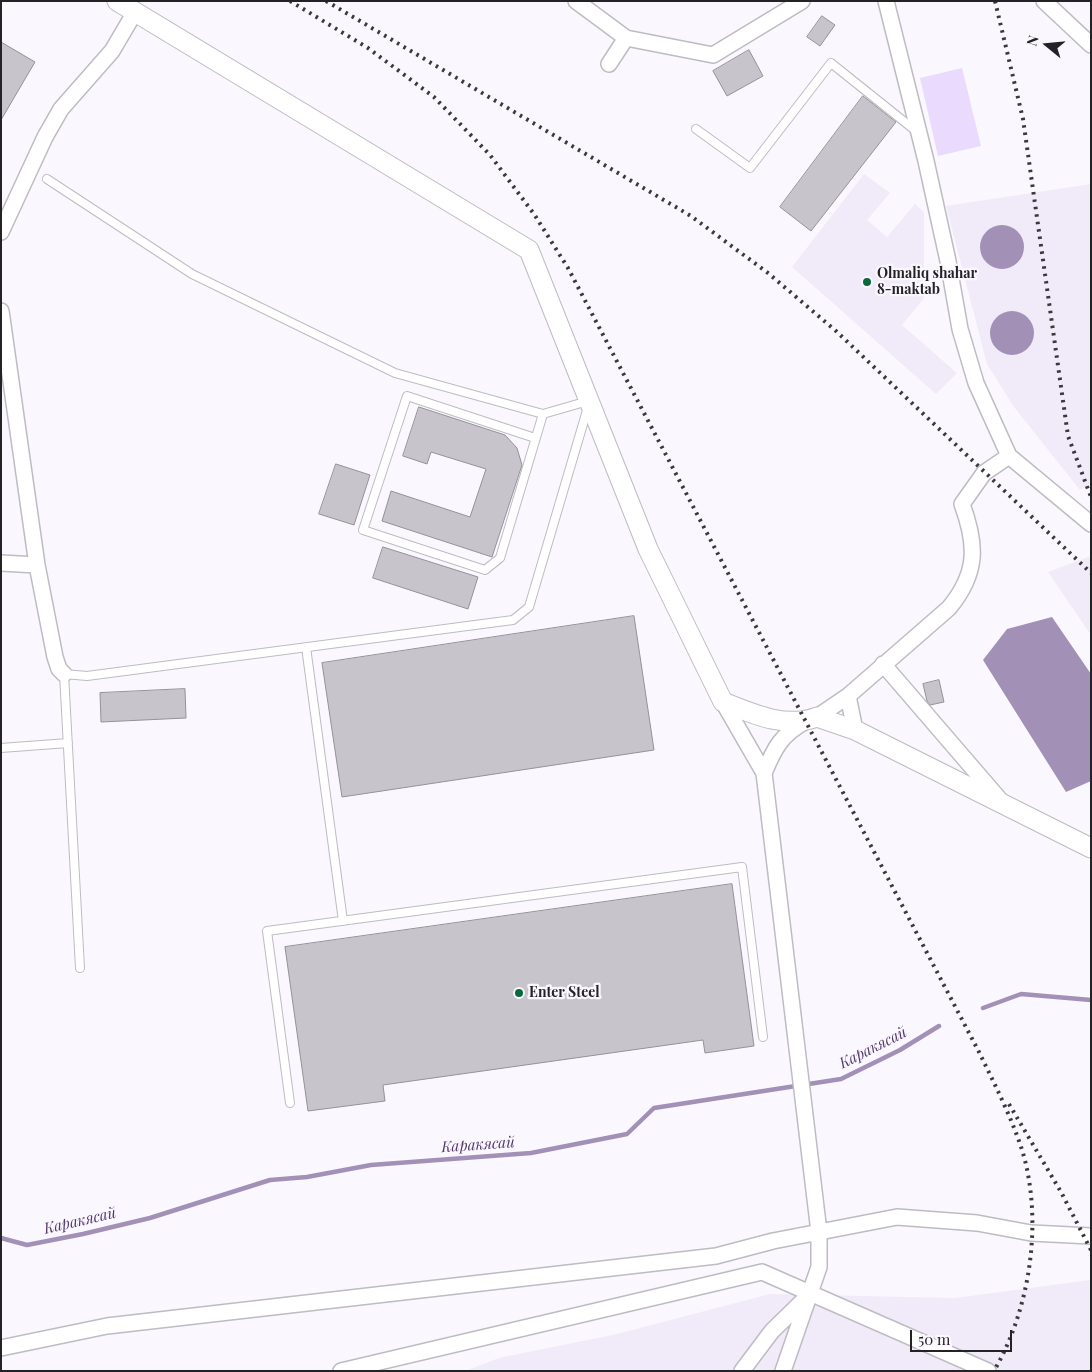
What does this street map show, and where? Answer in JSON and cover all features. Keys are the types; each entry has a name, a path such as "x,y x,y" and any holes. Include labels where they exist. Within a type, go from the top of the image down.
{"street":[{"path":"117,1 529,250 648,550 723,702 764,772 819,1232 819,1267 783,1371"},
{"path":"576,1 626,38 713,55 802,1"},
{"path":"886,1 948,261 960,328 976,383 1009,456 1091,524"},
{"path":"1044,1 1091,45"},
{"path":"1,232 45,137 61,109 112,50 136,12"},
{"path":"609,64 626,38"},
{"path":"1,311 37,565 55,657 59,669 64,674"},
{"path":"764,772 779,743 789,731 848,696 949,608 963,591 971,567 974,547 970,526 962,504 984,473 1009,456"},
{"path":"1,563 37,565"},
{"path":"883,664 1004,804"},
{"path":"848,696 855,730"},
{"path":"723,702 763,718 812,719 855,730 1091,848"},
{"path":"1,1348 107,1326 716,1256 774,1241 897,1217 977,1223 1031,1232 1091,1236"},
{"path":"341,1371 762,1272 988,1371"},
{"path":"742,1371 772,1331 810,1293"}],"lane":[{"path":"696,129 750,168 830,63 919,133"},
{"path":"47,178 192,274 395,373 543,414 590,400"},
{"path":"535,438 407,396 363,530 485,570 500,558 543,414"},
{"path":"80,968 64,674 87,676 512,620 529,607 590,400"},
{"path":"306,647 343,921"},
{"path":"1,748 68,743"},
{"path":"290,1103 267,931 742,867 763,1036"}],"shaded area":[{"path":"962,68 981,146 938,156 920,78"},
{"name":"Olmaliq shahar 8-maktab","path":"864,174 890,193 867,220 887,237 915,204 924,212 924,298 902,325 957,373 936,394 792,267"},
{"path":"1091,184 1091,484 1080,490 1014,407 987,364 946,206"},
{"path":"998,225 1006,225 1018,231 1024,247 1018,263 1006,269 998,269 986,263 980,251 980,243 986,231"},
{"path":"1008,311 1016,311 1028,317 1034,333 1028,349 1016,355 1008,355 996,349 990,337 990,329 996,317"},
{"path":"1091,556 1091,635 1048,572"},
{"path":"1052,617 1091,674 1091,781 1066,792 983,660 1007,629"},
{"path":"1091,1280 1091,1371 465,1371 499,1358 617,1334 770,1294 955,1298"}],"building":[{"path":"822,16 835,25 820,46 807,37"},
{"path":"1,42 35,62 1,120"},
{"path":"749,50 763,76 727,96 713,71"},
{"path":"863,96 896,122 811,231 780,207"},
{"path":"419,407 505,435 517,448 522,465 492,557 382,521 391,491 470,517 486,469 431,452 427,464 403,456"},
{"path":"336,464 370,475 354,525 319,514"},
{"path":"383,547 478,577 468,609 373,578"},
{"path":"634,616 654,750 342,797 322,663"},
{"path":"939,680 944,702 930,705 927,701 923,684"},
{"path":"185,689 186,718 101,722 100,693"},
{"name":"Enter Steel","path":"732,884 754,1046 705,1053 703,1040 383,1085 385,1101 308,1111 285,947"}],"waterway":[{"name":"Каракясай","path":"983,1008 1021,994 1091,1000"},
{"name":"Каракясай","path":"1,1238 27,1245 83,1234 150,1218 270,1180 307,1177 371,1165 531,1153 627,1134 654,1108 841,1079 900,1050 939,1026"}],"railway":[{"path":"290,1 368,48 434,97 490,155 534,214 568,268 979,1052 1019,1140 1029,1180 1032,1208 1030,1265 1024,1293 1017,1321 994,1371"},
{"path":"326,1 691,216 768,273 836,331 1091,573"},
{"path":"995,1 1023,119 1068,436 1091,497"},
{"path":"1009,1104 1061,1192 1091,1250"}],"place":[{"name":"Olmaliq shahar 8-maktab","path":"867,282"},
{"name":"Enter Steel","path":"519,993"}]}
